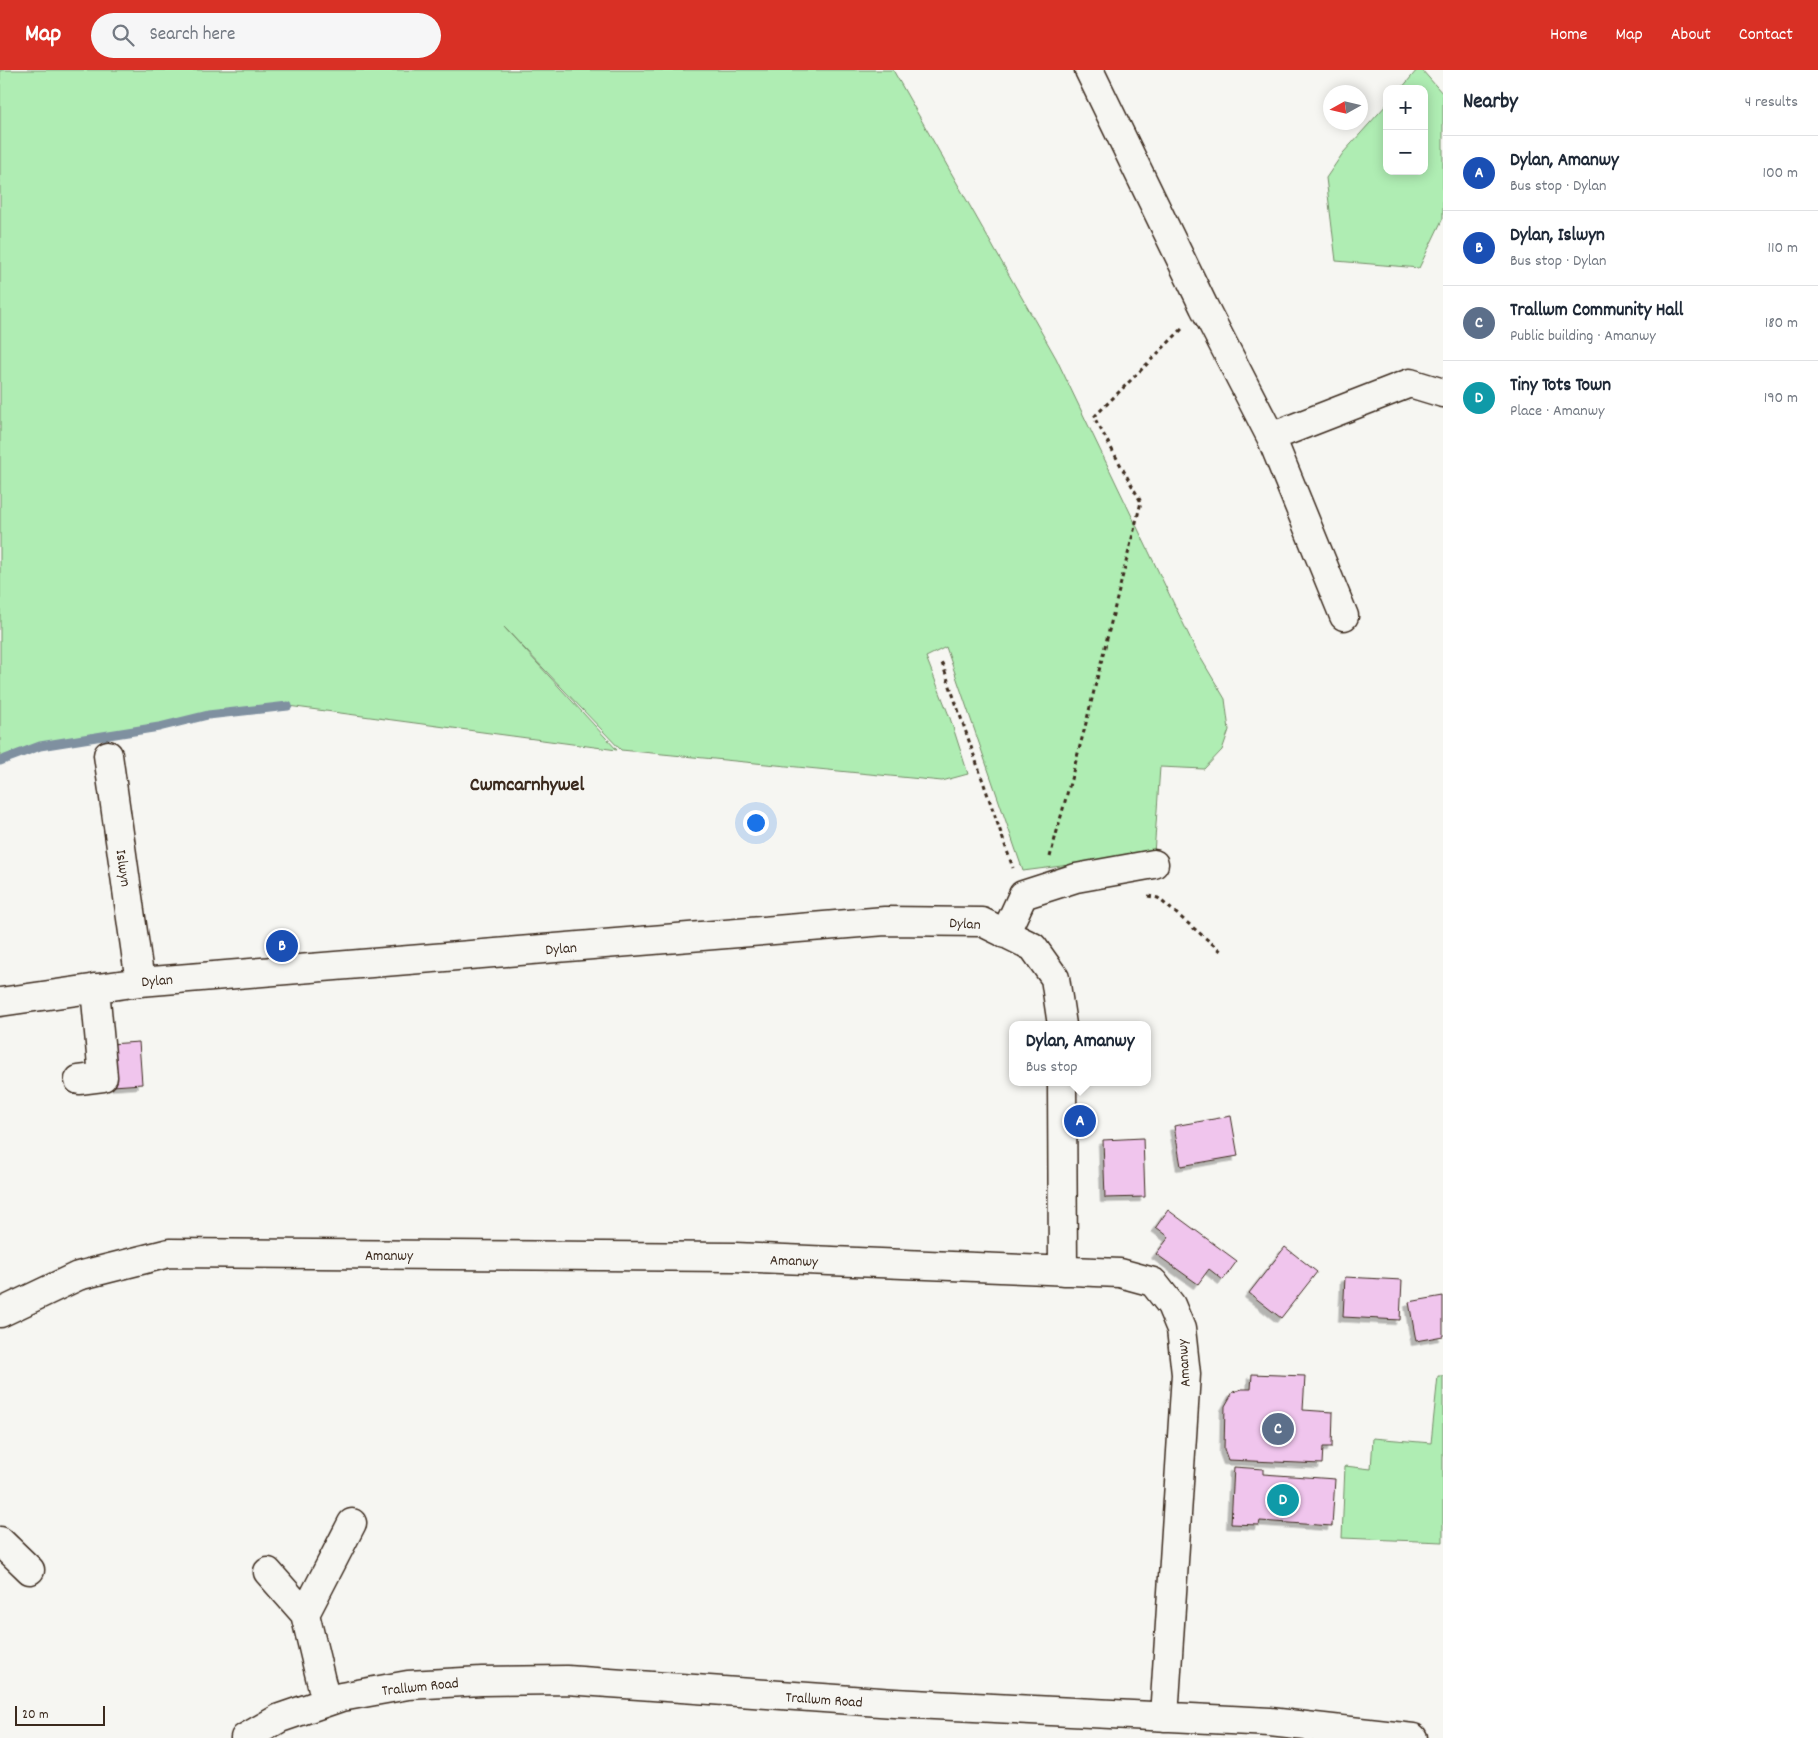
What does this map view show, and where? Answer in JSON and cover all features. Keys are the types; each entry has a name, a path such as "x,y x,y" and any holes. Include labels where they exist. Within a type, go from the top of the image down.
{"street":[{"path":"1089,70 1204,307 1271,437 1344,616"},
{"path":"1271,437 1410,383 1443,393"},
{"name":"Islwyn","path":"108,755 140,982"},
{"path":"1005,934 1032,892 1076,878 1154,864"},
{"name":"Dylan","path":"0,1002 140,982 884,921 982,922 1033,947 1055,978 1061,1021"},
{"path":"80,1080 103,1077 95,988"},
{"path":"1062,1086 1063,1270"},
{"name":"Amanwy","path":"0,1313 78,1276 169,1253 735,1257 1120,1273 1153,1282 1171,1305 1181,1329 1186,1374 1164,1717"},
{"path":"305,1614 352,1523"},
{"path":"0,1541 30,1570"},
{"path":"268,1572 305,1614 326,1702"},
{"name":"Trallwm Road","path":"245,1738 280,1718 341,1697 408,1685 482,1681 568,1680 894,1704 1270,1722 1377,1736 1413,1738"}],"path":[{"path":"1032,892 1084,730 1141,502 1094,417 1204,307"},
{"path":"942,664 1032,892"},
{"path":"1139,894 1158,898 1222,952"}],"green space":[{"path":"0,70 893,70 1056,358 1196,650 1225,699 1229,730 1222,750 1204,769 1160,767 1154,854 1023,871 946,647 926,657 950,718 968,774 942,781 621,750 504,627 617,750 288,706 208,715 159,727 40,746 0,761"},
{"path":"1417,70 1422,70 1443,94 1443,218 1419,268 1336,261 1326,178 1343,153 1364,130 1368,130 1368,125 1383,108 1383,175 1428,175 1428,85 1404,85"},
{"path":"1438,1376 1443,1376 1443,1542 1342,1538 1345,1466 1371,1469 1373,1438 1431,1443"}],"building":[{"path":"139,1042 142,1084 113,1086 110,1044"},
{"path":"1231,1116 1238,1156 1181,1166 1174,1126"},
{"path":"1143,1138 1145,1197 1105,1198 1103,1140"},
{"path":"1168,1210 1237,1261 1223,1280 1209,1269 1198,1284 1156,1254 1169,1237 1156,1227"},
{"path":"1285,1247 1317,1272 1281,1318 1249,1293"},
{"path":"1345,1277 1402,1280 1400,1320 1343,1317"},
{"path":"1443,1296 1443,1336 1416,1341 1409,1302"},
{"path":"1252,1374 1305,1376 1303,1410 1333,1412 1332,1447 1323,1447 1322,1464 1228,1460 1224,1449 1225,1406 1233,1392 1251,1389"},
{"path":"1234,1467 1263,1469 1263,1474 1335,1479 1332,1526 1260,1521 1259,1525 1231,1524"}],"waterway":[{"path":"0,761 40,746 159,727 208,715 288,706"}],"place":[{"name":"Dylan, Islwyn","path":"282,946"},
{"name":"Dylan, Amanwy","path":"1080,1121"},
{"name":"Trallwm Community Hall","path":"1278,1429"},
{"name":"Tiny Tots Town","path":"1283,1500"}],"district":[{"name":"Cwmcarnhywel","path":"527,783"}]}
